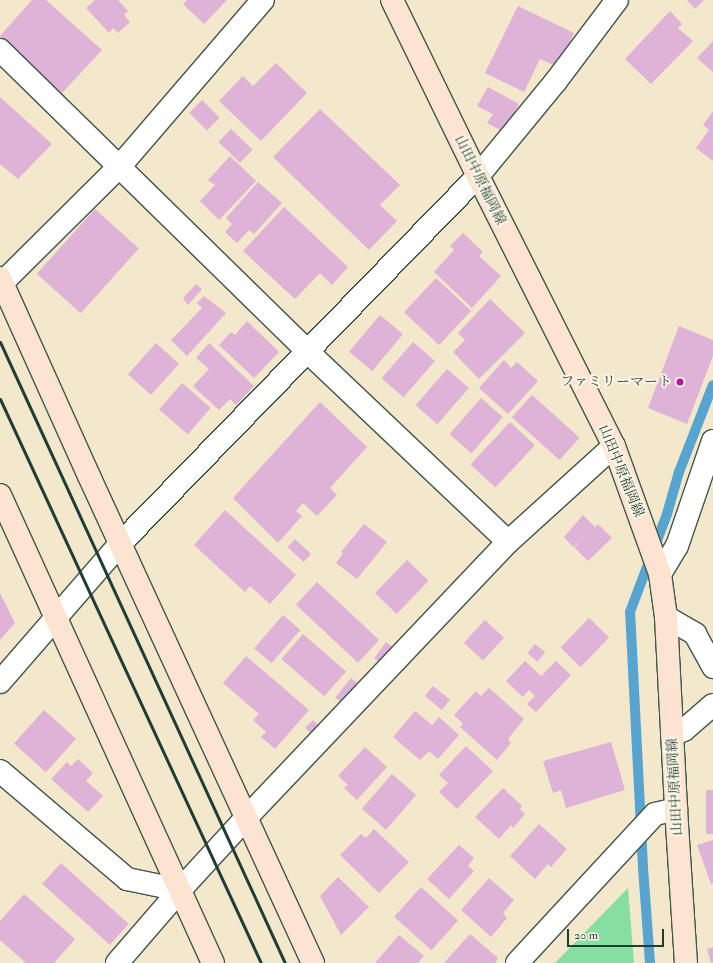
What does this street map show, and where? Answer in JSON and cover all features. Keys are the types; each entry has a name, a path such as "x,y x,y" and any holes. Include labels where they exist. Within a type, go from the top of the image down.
{"street":[{"path":"263,0 120,166 1,282 313,963"},
{"name":"山田中原福岡線","path":"392,0 478,176 614,446 660,574 666,617 686,963"},
{"path":"0,682 120,544 478,176 556,81 617,0"},
{"path":"0,50 307,351 508,542"},
{"path":"660,574 677,546 713,441"},
{"path":"117,963 180,890 246,818 508,542 614,446"},
{"path":"0,495 213,963"},
{"path":"666,617 695,634 713,667"},
{"path":"672,735 684,730 713,705"},
{"path":"0,771 127,879 180,890"},
{"path":"517,963 655,814 676,809"}],"green space":[{"path":"628,888 634,963 555,963"}],"building":[{"path":"32,0 46,0 102,50 62,93 0,38 0,36"},
{"path":"95,0 118,0 128,11 124,15 130,22 118,33 113,28 109,33 86,8"},
{"path":"187,0 227,0 204,24 183,4"},
{"path":"687,0 704,0 695,9"},
{"path":"518,6 574,33 558,67 540,59 524,92 485,73"},
{"path":"670,11 682,24 678,28 693,41 651,84 625,59"},
{"path":"713,41 713,72 697,58"},
{"path":"276,63 307,93 261,141 219,101 243,76 253,86"},
{"path":"488,87 519,104 504,132 487,123 493,114 477,106"},
{"path":"0,97 52,144 18,179 0,164"},
{"path":"202,100 220,118 207,130 189,113"},
{"path":"320,109 400,185 380,205 397,221 369,250 273,157"},
{"path":"713,111 713,161 696,148 709,130 703,125"},
{"path":"231,129 253,150 240,163 218,142"},
{"path":"230,156 256,181 219,220 200,201 215,185 208,180"},
{"path":"258,182 282,203 254,234 249,230 237,243 225,232 232,224 226,218"},
{"path":"284,207 348,267 332,285 320,273 295,299 243,251"},
{"path":"95,209 139,248 81,313 37,274"},
{"path":"463,233 483,252 479,256 501,276 472,308 434,272 454,250 450,246"},
{"path":"436,278 471,311 439,345 404,312"},
{"path":"196,284 202,289 188,305 183,298"},
{"path":"204,296 226,313 187,356 171,340 202,308 197,303"},
{"path":"490,299 525,333 479,379 453,352 465,340 458,333"},
{"path":"380,315 403,334 372,371 349,352"},
{"path":"247,321 279,352 254,378 219,345 231,332 235,335"},
{"name":"ファミリーマート","path":"679,326 713,340 713,356 687,424 648,408"},
{"path":"413,342 435,361 403,397 382,378"},
{"path":"156,343 179,364 151,395 128,374"},
{"path":"209,343 254,386 236,405 230,399 219,410 193,386 209,369 196,358"},
{"path":"504,360 511,368 517,362 538,381 508,414 479,388"},
{"path":"447,369 469,388 437,424 416,405"},
{"path":"182,383 211,408 188,434 159,409"},
{"path":"532,395 580,438 559,460 512,417"},
{"path":"481,398 503,417 471,453 450,434"},
{"path":"320,402 367,447 330,488 337,495 317,516 303,503 296,511 302,516 278,543 233,498"},
{"path":"510,422 535,445 495,488 470,464"},
{"path":"225,510 296,575 270,604 250,586 245,592 194,545"},
{"path":"583,515 595,527 598,524 612,538 588,561 574,547 586,535 573,547 564,537"},
{"path":"364,524 387,542 357,579 336,563 343,553 341,552"},
{"path":"295,539 311,554 304,562 287,547"},
{"path":"407,560 429,581 397,614 375,593"},
{"path":"317,582 379,640 358,663 296,605"},
{"path":"0,593 15,623 0,640"},
{"path":"283,615 300,630 271,663 254,648"},
{"path":"589,618 609,637 581,667 561,647"},
{"path":"485,620 504,638 483,660 464,643"},
{"path":"303,634 346,671 324,696 281,659"},
{"path":"386,642 393,647 382,663 374,658"},
{"path":"535,644 545,652 538,662 527,653"},
{"path":"246,656 309,710 275,749 261,737 266,732 253,720 259,714 223,683"},
{"path":"525,661 541,676 556,661 571,675 536,712 527,704 535,696 529,690 523,697 506,681"},
{"path":"351,678 361,686 345,706 335,697"},
{"path":"433,686 450,700 442,710 425,696"},
{"path":"489,688 524,719 508,739 511,743 497,760 460,727 463,724 454,715 476,691 481,696"},
{"path":"44,710 76,739 46,772 14,743"},
{"path":"415,711 432,725 439,717 459,735 438,759 429,751 420,760 393,737"},
{"path":"313,720 324,731 317,739 305,728"},
{"path":"611,742 625,790 566,808 561,790 553,793 543,761"},
{"path":"466,746 493,771 457,809 439,792 448,783 439,775"},
{"path":"365,747 387,767 357,800 344,788 348,785 338,776"},
{"path":"78,759 93,773 86,781 103,796 88,812 51,779 67,762 71,766"},
{"path":"392,774 416,795 386,830 362,809"},
{"path":"503,788 522,806 520,809 525,814 513,828 511,825 499,839 475,817"},
{"path":"706,790 713,790 713,834 706,834"},
{"path":"539,824 567,849 551,867 548,864 535,879 510,856"},
{"path":"374,829 409,862 379,893 340,855 361,834 366,838"},
{"path":"713,840 713,883 711,884 697,845"},
{"path":"459,845 474,858 468,866 474,871 449,899 427,879"},
{"path":"61,863 129,924 110,945 42,884"},
{"path":"338,877 369,907 341,935 320,896"},
{"path":"489,878 514,900 503,913 507,918 491,937 461,910"},
{"path":"421,887 458,920 431,950 394,917"},
{"path":"24,894 75,939 54,963 26,963 0,940 0,921"},
{"path":"470,934 498,958 495,963 444,963"},
{"path":"399,935 424,956 418,963 375,963"},
{"path":"713,947 713,963 711,963 707,949"}],"waterway":[{"path":"650,963 643,867 630,612 667,514 679,472 713,385"}],"railway":[{"path":"0,342 285,963"},
{"path":"0,399 261,963"}],"place":[{"name":"ファミリーマート","path":"680,382"}]}
